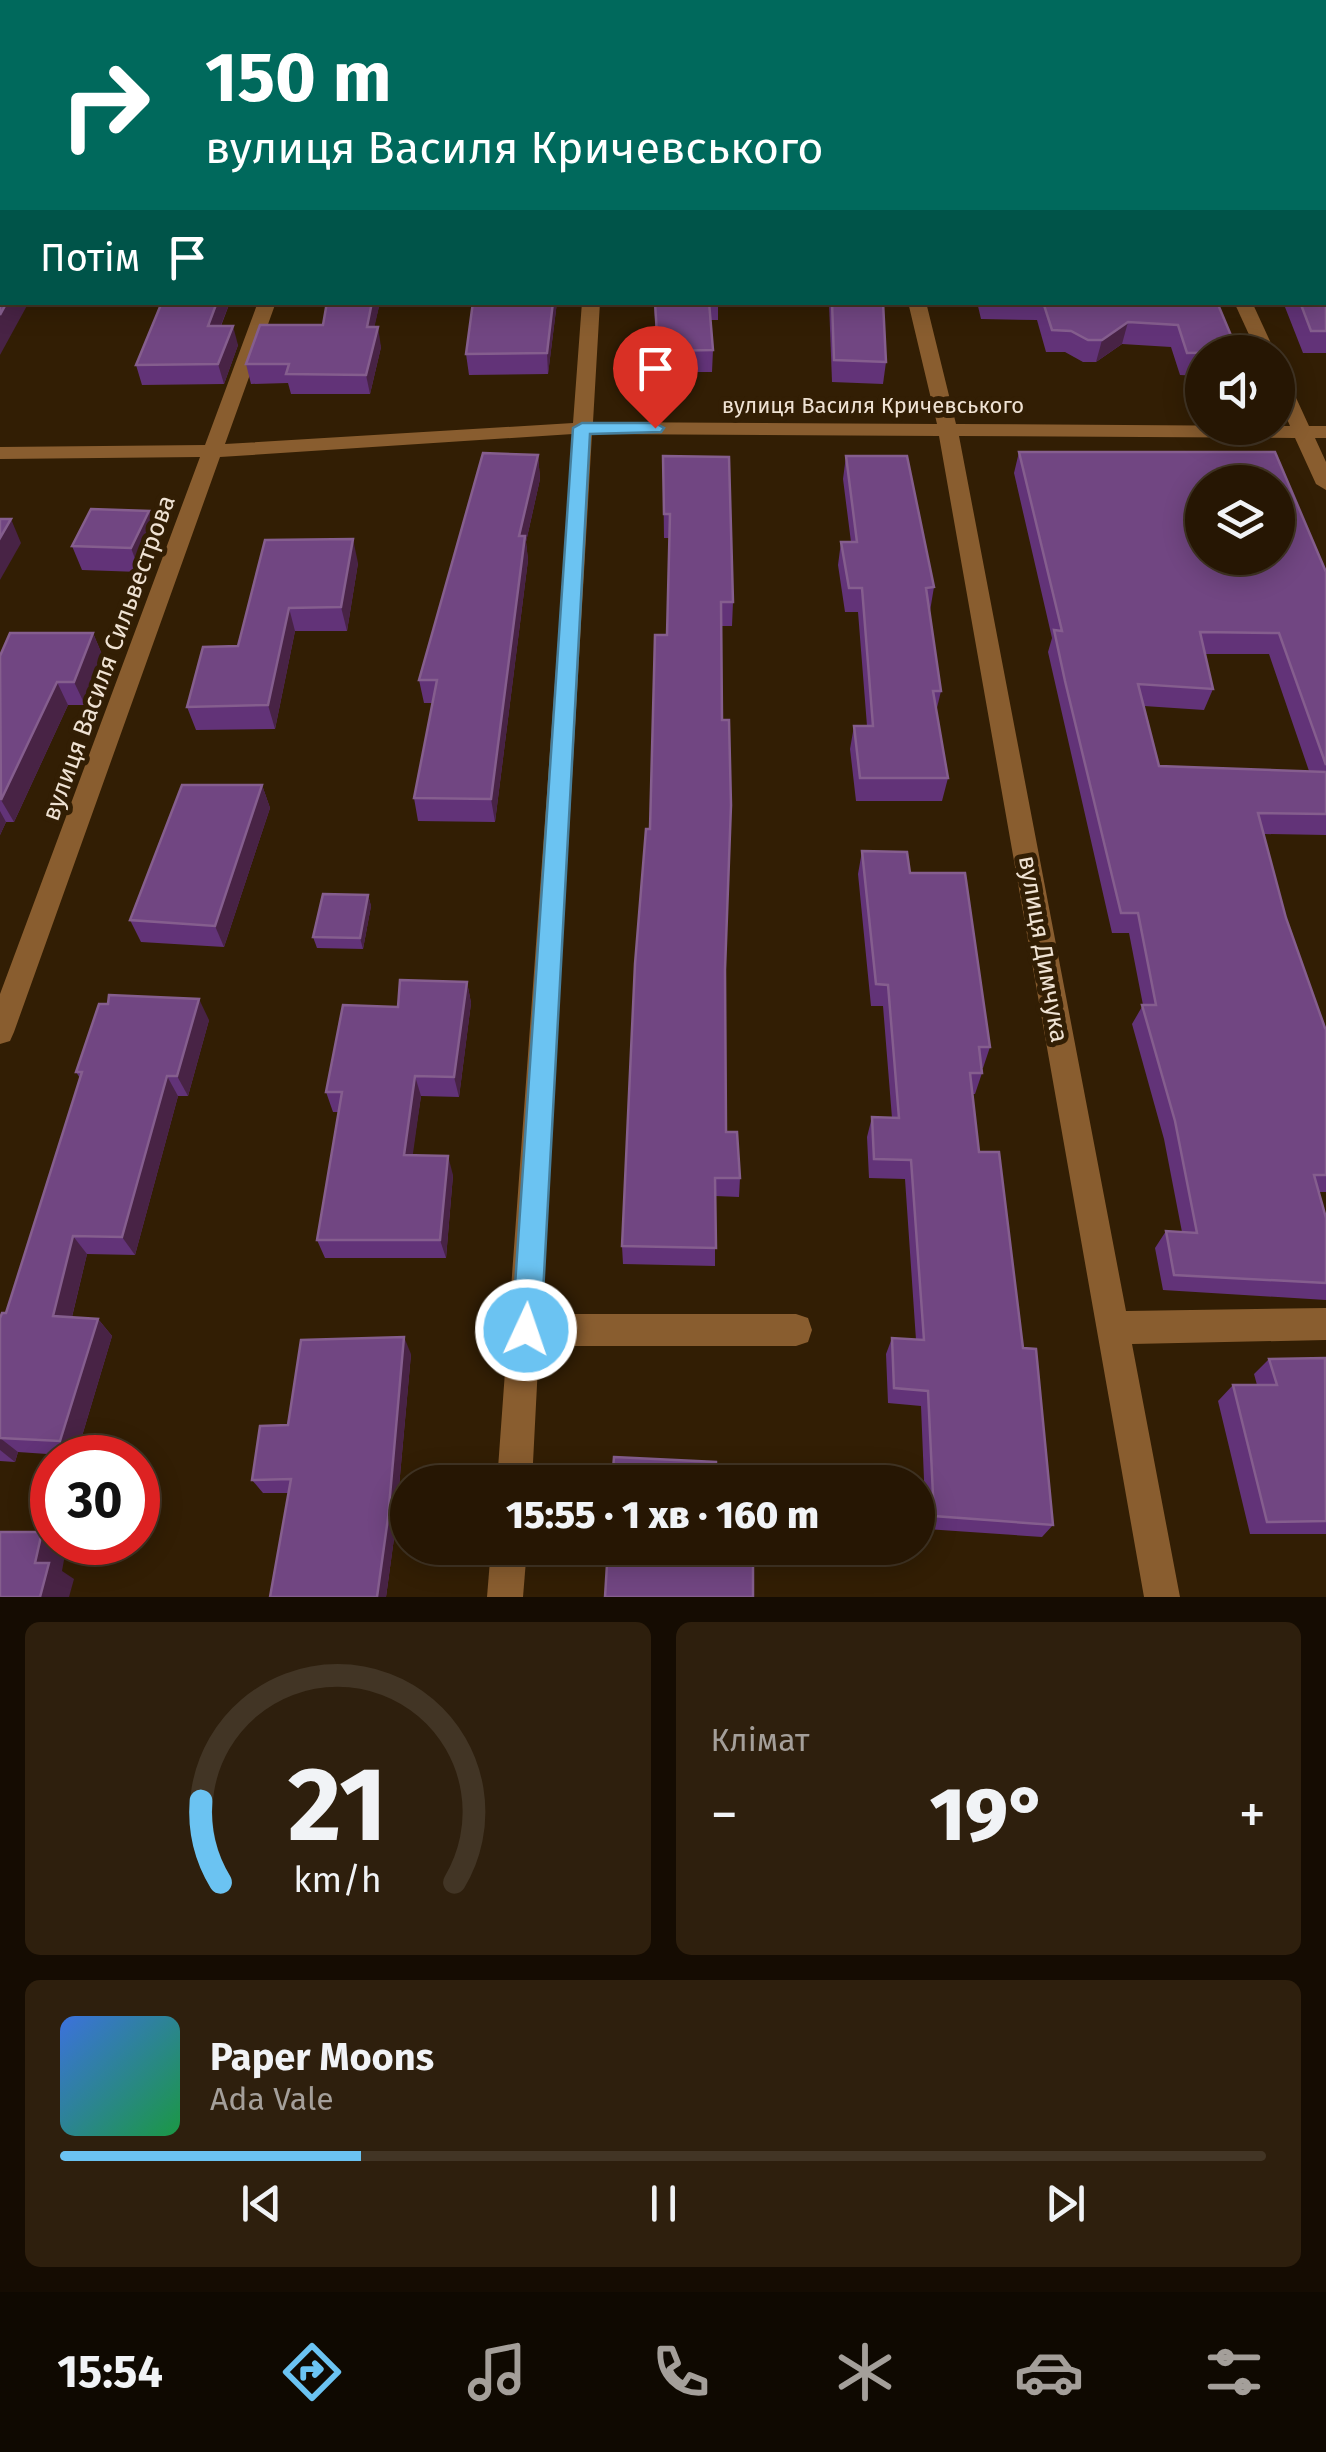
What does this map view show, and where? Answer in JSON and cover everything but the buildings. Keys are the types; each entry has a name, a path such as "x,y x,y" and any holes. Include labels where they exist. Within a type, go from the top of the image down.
{"street":[{"name":"вулиця Василя Сильвестрова","path":"0,1032 266,305"},
{"path":"515,1465 591,305"},
{"name":"вулиця Димчука","path":"918,305 948,430 1162,1597"},
{"path":"1243,305 1258,335"},
{"path":"1295,416 1326,484"},
{"name":"вулиця Василя Кричевського","path":"0,453 214,450 582,428 1326,432"},
{"path":"1113,1328 1326,1324"},
{"path":"526,1330 796,1330"},
{"path":"505,1597 508,1565"}],"route":[{"path":"526,1330 582,428 655,428"}]}
